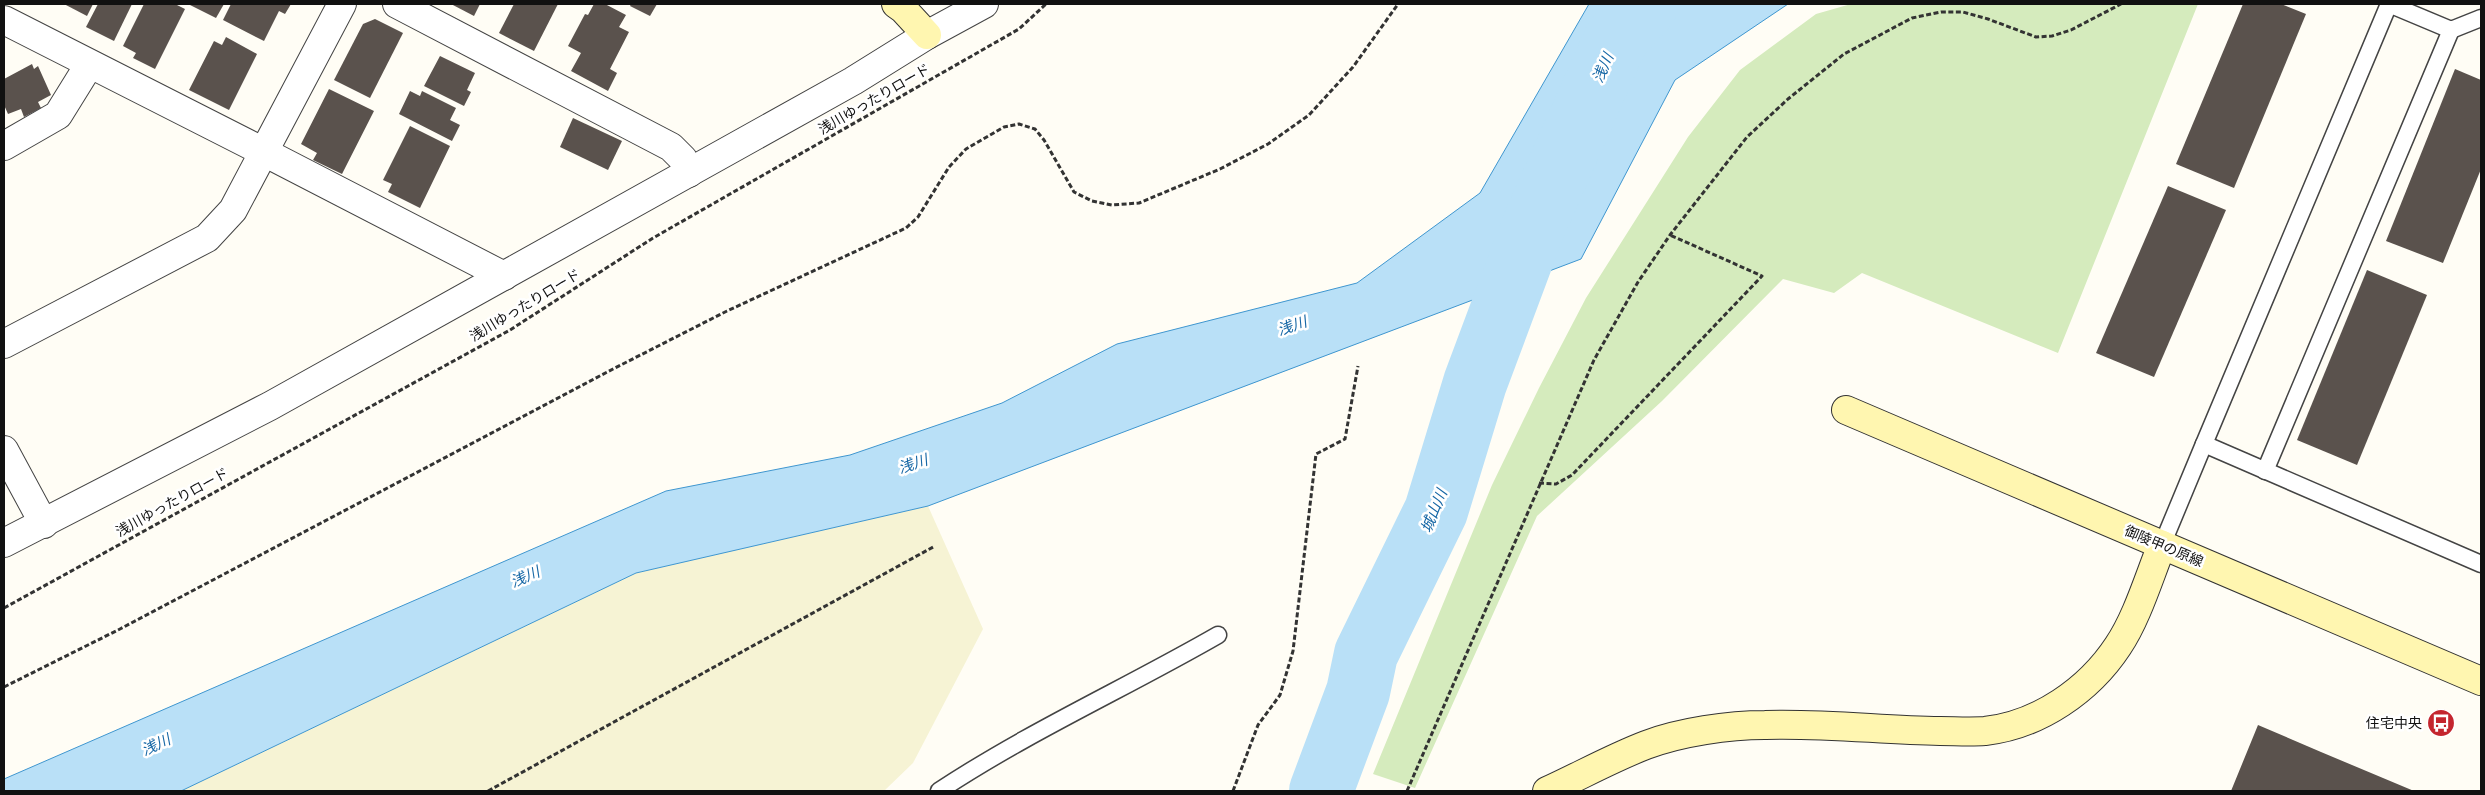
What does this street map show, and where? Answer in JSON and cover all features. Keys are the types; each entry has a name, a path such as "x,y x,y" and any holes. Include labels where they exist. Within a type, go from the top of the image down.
{"street":[{"path":"4,344 207,238 233,210 342,4"},
{"path":"396,4 672,147 683,159 689,173"},
{"path":"896,4 927,35"},
{"path":"4,543 278,402 854,81 927,35 984,4"},
{"path":"4,20 504,276"},
{"path":"4,146 58,115 89,64"},
{"name":"御陵甲の原線","path":"1846,410 2481,681"},
{"path":"4,450 44,524"},
{"path":"1547,791 1648,744 1695,732 1764,724 1912,731 1986,731 2027,721 2057,706 2094,676 2119,645 2162,545"}],"lane":[{"path":"2162,545 2390,4 2451,30 2481,18"},
{"path":"2265,471 2451,30"},
{"path":"2204,444 2481,564"},
{"path":"939,791 987,759 1157,670 1218,635"}],"path":[{"name":"浅川ゆったりロード","path":"4,608 510,330 653,238 1019,29 1046,4"},
{"path":"4,687 120,629 612,369 727,311 906,228 918,217 949,167 966,149 1004,127 1019,124 1034,129 1044,140 1074,192 1092,201 1112,206 1139,203 1220,169 1268,144 1309,115 1353,67 1398,4"},
{"path":"1407,791 1594,360 1638,282 1670,235 1747,137 1788,99 1844,54 1912,18 1941,12 1963,12 2036,37 2052,36 2071,30 2120,4"},
{"path":"1539,483 1556,484 1572,475 1762,276 1670,235"},
{"path":"1233,791 1258,725 1280,694 1293,651 1316,454 1345,440 1358,366"},
{"path":"488,791 935,546"}],"shaded area":[{"path":"928,506 983,629 913,763 884,791 181,791 636,573"}],"green space":[{"path":"1851,4 2198,4 2058,353 1862,273 1834,293 1783,279 1662,401 1537,516 1415,788 1373,774 1492,485 1539,388 1586,298 1688,137 1740,70 1816,14"}],"water":[{"name":"浅川","path":"1589,4 1788,4 1675,80 1581,259 928,506 636,573 181,791 4,791 4,779 666,491 850,455 1002,403 1117,344 1357,283 1480,193"}],"building":[{"path":"64,4 93,4 87,16"},
{"path":"98,4 132,4 114,41 86,27"},
{"path":"144,4 175,4 185,9 155,69 133,58 136,53 123,46"},
{"path":"188,4 224,4 216,18"},
{"path":"231,4 291,4 285,14 279,11 264,41 223,20"},
{"path":"451,4 480,4 474,16"},
{"path":"514,4 558,4 534,51 499,33"},
{"path":"594,4 605,4 626,15 619,27 629,32 610,69 617,73 608,91 571,71 581,53 568,46 585,14 588,15"},
{"path":"631,4 657,4 650,16 630,6"},
{"path":"2243,4 2281,4 2306,14 2234,188 2176,164"},
{"path":"375,19 403,33 370,98 334,80 363,24"},
{"path":"226,37 257,54 229,110 189,90 214,41 222,45"},
{"path":"440,56 475,73 467,90 471,92 464,106 424,86"},
{"path":"32,64 34,69 38,66 51,95 38,102 41,108 24,117 21,109 8,114 4,105 4,79"},
{"path":"2455,69 2481,80 2481,169 2443,263 2386,241"},
{"path":"329,89 374,111 342,174 313,160 317,153 301,144"},
{"path":"410,91 420,96 422,91 456,108 450,120 460,125 452,141 399,114"},
{"path":"573,118 622,141 608,170 560,147"},
{"path":"410,126 450,146 420,208 388,192 392,184 383,180"},
{"path":"2168,186 2226,210 2154,377 2096,353"},
{"path":"2367,270 2427,295 2357,465 2297,440"},
{"path":"2258,725 2321,752 2414,791 2231,791"}],"waterway":[{"name":"城山川","path":"1321,791 1358,692 1366,654 1436,511 1475,383 1534,225 1616,39 1647,4"}],"place":[{"name":"住宅中央","path":"2441,723"}]}
